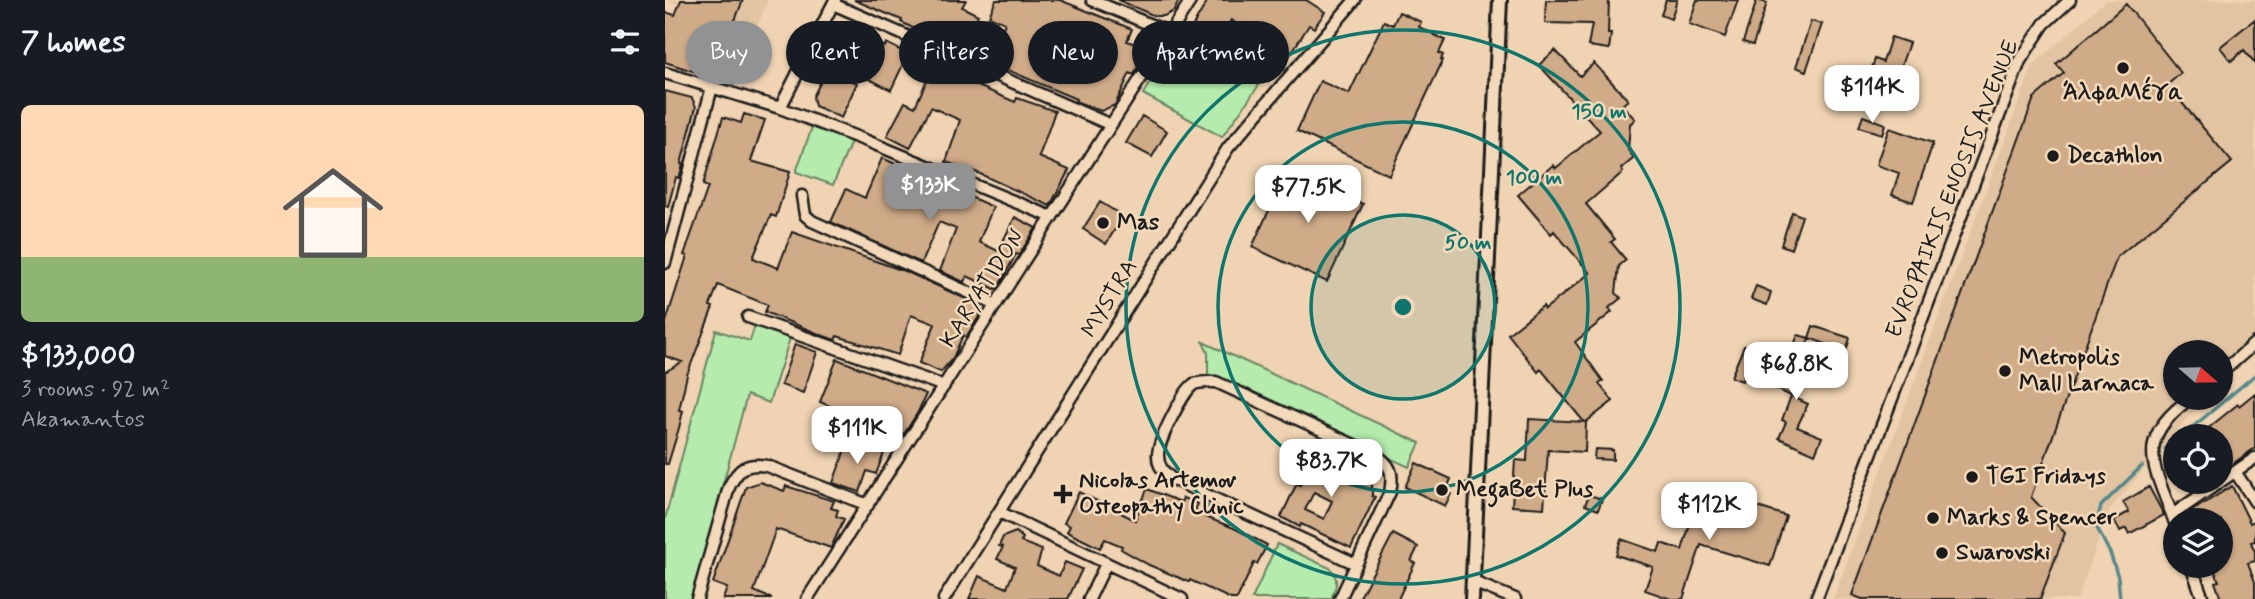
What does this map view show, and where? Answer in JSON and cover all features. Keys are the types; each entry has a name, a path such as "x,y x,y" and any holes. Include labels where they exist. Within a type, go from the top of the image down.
{"street":[{"path":"1092,0 1142,21"},
{"name":"KARYATIDON","path":"1178,21 1191,0"},
{"name":"MYSTRA","path":"943,599 1228,148 1355,0"},
{"path":"1472,599 1500,0"},
{"name":"EVROPAIKIS ENOSIS AVENUE","path":"1816,599 2020,61 2045,24 2070,0"},
{"path":"780,108 834,2 1111,125"},
{"path":"665,73 780,108 1052,217"},
{"name":"KARYATIDON","path":"807,599 1137,84"},
{"path":"665,263 712,87"},
{"path":"802,196 804,215 812,221 996,305"},
{"path":"748,317 944,386"},
{"path":"2233,362 2255,343"},
{"path":"1340,599 1390,492 1393,478 1391,468 1374,454 1216,382 1194,385 1185,394 1158,447 1157,458 1161,469 1172,478 1356,564"},
{"path":"2169,508 2155,473 2152,454 2155,437 2163,422 2175,410"},
{"path":"2189,508 2255,458"},
{"path":"697,599 729,487 734,477 744,468 754,463 767,466 868,505"},
{"path":"2237,473 2255,502"},
{"path":"999,512 1182,599"},
{"path":"1089,599 1106,564"},
{"path":"2196,578 2203,599"},
{"path":"1473,583 1515,599"}],"shaded area":[{"path":"667,0 768,0 759,21 721,21"},
{"path":"2106,0 2255,0 2255,339 2233,365 2233,340 2163,340 2163,410 2195,410 2183,424 2163,424 2163,447 2110,509 2077,599 1833,599 2033,65"}],"green space":[{"path":"1149,84 1259,85 1222,137 1143,94"},
{"path":"812,127 851,142 833,185 796,172"},
{"path":"755,325 790,338 769,403 747,395 692,599 665,599 665,519 716,330 750,341"},
{"path":"1203,342 1420,443 1409,467 1208,374 1208,353"},
{"path":"1277,544 1330,568 1336,579 1331,599 1252,599"}],"building":[{"path":"681,0 743,0 735,21 686,21 686,69 665,62 665,12 675,15"},
{"path":"854,0 966,0 962,7 978,15 975,21 902,20"},
{"path":"996,0 1060,0 1112,21 1028,21 1028,79 1014,73 1014,21 1000,21 989,16"},
{"path":"1118,0 1179,0 1174,11 1164,16 1155,16"},
{"path":"1208,0 1306,0 1325,12 1314,28 1309,25 1289,56 1289,21 1196,21"},
{"path":"1546,0 1609,0 1609,49 1588,46 1592,24 1545,23"},
{"path":"1666,0 1677,0 1671,19 1661,15"},
{"path":"1697,0 1738,0 1725,37 1689,24"},
{"path":"1757,0 1767,3 1753,45 1743,42"},
{"name":"Metropolis Mall Larnaca","path":"2126,4 2181,73 2167,85 2232,162 2117,257 2031,497 2065,533 2040,599 1862,599 1852,595 2034,98 2064,73 2056,64"},
{"path":"1399,12 1421,22 1419,27 1445,40 1439,53 1443,55 1443,60 1389,175 1297,131 1320,81 1349,94 1384,21 1393,25"},
{"path":"2255,19 2255,63 2244,50 2231,61 2220,47"},
{"path":"1811,21 1822,24 1806,71 1796,67"},
{"path":"1118,23 1132,29 1127,41 1132,43 1132,74 1130,73 1115,105 1101,111 1075,101 1076,99 1041,84 1118,84"},
{"path":"1891,37 1909,43 1890,97 1865,88 1875,59 1883,62"},
{"path":"886,43 899,50 899,73 891,90 879,84 885,84"},
{"path":"1555,50 1580,76 1594,63 1628,100 1622,105 1635,119 1630,124 1628,150 1634,158 1621,169 1623,172 1586,204 1615,239 1611,242 1626,260 1619,266 1616,293 1621,298 1609,308 1612,312 1575,342 1603,381 1599,384 1613,401 1586,422 1585,452 1548,450 1544,508 1512,506 1515,460 1527,461 1529,419 1584,422 1541,369 1538,372 1508,334 1590,273 1554,231 1551,234 1518,195 1553,165 1556,168 1600,131 1539,65"},
{"path":"820,84 857,84 841,118 815,106 813,97"},
{"path":"925,84 973,84 1015,102 1017,98 1055,111 1039,157 1069,170 1050,206 978,173 946,162 960,120 931,107 910,148 887,136 905,102 915,107"},
{"path":"665,91 692,98 696,107 681,164 683,165 679,178 676,177 668,207 665,206"},
{"path":"744,114 765,120 751,161 790,172 776,217 771,215 753,258 778,268 792,232 907,272 977,304 980,315 966,337 963,335 953,358 941,372 919,363 935,324 911,315 898,355 837,336 835,340 824,336 765,312 768,305 718,285 710,306 713,307 687,375 679,410 683,411 679,428 668,464 665,464 665,372 682,362 665,356 665,325 687,256 684,255 708,187 703,185 723,117 741,123"},
{"path":"1142,116 1167,131 1152,157 1126,143"},
{"path":"1863,116 1885,124 1882,134 1859,127"},
{"path":"1889,128 1933,143 1913,202 1892,195 1899,173 1876,165"},
{"path":"882,158 993,207 979,242 998,251 1015,217 1036,228 1019,255 1016,254 999,286 995,289 967,276 964,282 940,271 956,229 939,222 921,263 831,222 846,189 865,198"},
{"path":"1288,169 1332,190 1337,179 1352,186 1347,197 1363,204 1327,282 1252,247"},
{"name":"Mas","path":"1100,202 1123,216 1106,244 1083,229"},
{"path":"1792,212 1802,216 1791,249 1781,245"},
{"path":"1756,286 1771,292 1767,305 1751,299"},
{"path":"1813,326 1850,338 1846,351 1809,338"},
{"path":"1798,335 1809,338 1796,375 1802,378 1793,397 1808,404 1797,427 1822,437 1815,454 1779,438 1786,422 1782,420 1791,396 1777,389"},
{"path":"795,344 817,352 803,393 781,385"},
{"path":"1744,346 1754,350 1742,381 1731,377"},
{"path":"837,359 926,394 904,434 840,407 839,410 820,402"},
{"path":"2255,393 2255,448 2233,464 2233,424 2213,424 2238,404 2239,406"},
{"path":"848,441 884,453 876,474 867,471 860,492 833,483"},
{"path":"1318,448 1362,468 1372,483 1372,496 1375,497 1351,548 1281,517 1297,483 1300,485","holes":["1314,492 1332,501 1324,519 1305,510"]},
{"path":"1595,449 1613,450 1613,460 1594,459"},
{"path":"1416,463 1451,479 1448,493 1451,494 1445,506 1405,487"},
{"path":"760,482 784,491 786,486 834,501 831,508 838,510 836,516 844,519 831,548 776,529 754,591 772,599 723,599 727,588 713,583 746,487"},
{"path":"2149,487 2163,516 2129,534 2126,528 2120,531 2114,520 2129,512 2123,502"},
{"path":"2233,488 2250,523 2255,521 2255,541 2251,542 2255,561 2248,563 2255,582 2255,599 2221,599 2215,582 2219,581 2218,578 2233,578 2233,508 2197,508 2219,494 2233,494"},
{"path":"1147,489 1181,502 1183,498 1198,504 1195,510 1206,514 1205,517 1267,545 1257,564 1254,563 1237,599 1231,599 1149,565 1121,549 1122,546 1105,539 1100,548 1067,532 1070,526 1064,523 1079,492 1135,520"},
{"path":"1701,489 1786,516 1770,566 1701,545 1683,599 1671,599 1645,590 1653,567 1616,555 1621,539 1658,552 1661,543 1682,550"},
{"path":"1589,495 1602,499 1598,510 1585,505"},
{"path":"1016,532 1023,538 1021,542 1042,550 1037,566 1059,576 1065,562 1082,569 1068,599 969,599 979,576 1007,588 1015,567 997,559 1003,547 999,546 1003,537"},
{"path":"1393,534 1418,547 1411,561 1415,563 1398,599 1359,599"}],"waterway":[{"path":"2196,424 2255,375"},
{"path":"2120,599 2118,577 2110,553 2096,526 2101,506 2142,466"}],"place":[{"name":"ΆλφαΜέγα","path":"2123,68"},
{"name":"Decathlon","path":"2053,156"},
{"name":"Mas","path":"1103,223"},
{"name":"Metropolis Mall Larnaca","path":"2005,371"},
{"name":"TGI Fridays","path":"1972,477"},
{"name":"MegaBet Plus","path":"1442,490"},
{"name":"Nicolas Artemov Osteopathy Clinic","path":"1063,494"},
{"name":"Marks & Spencer","path":"1933,518"},
{"name":"Swarovski","path":"1942,553"}]}
